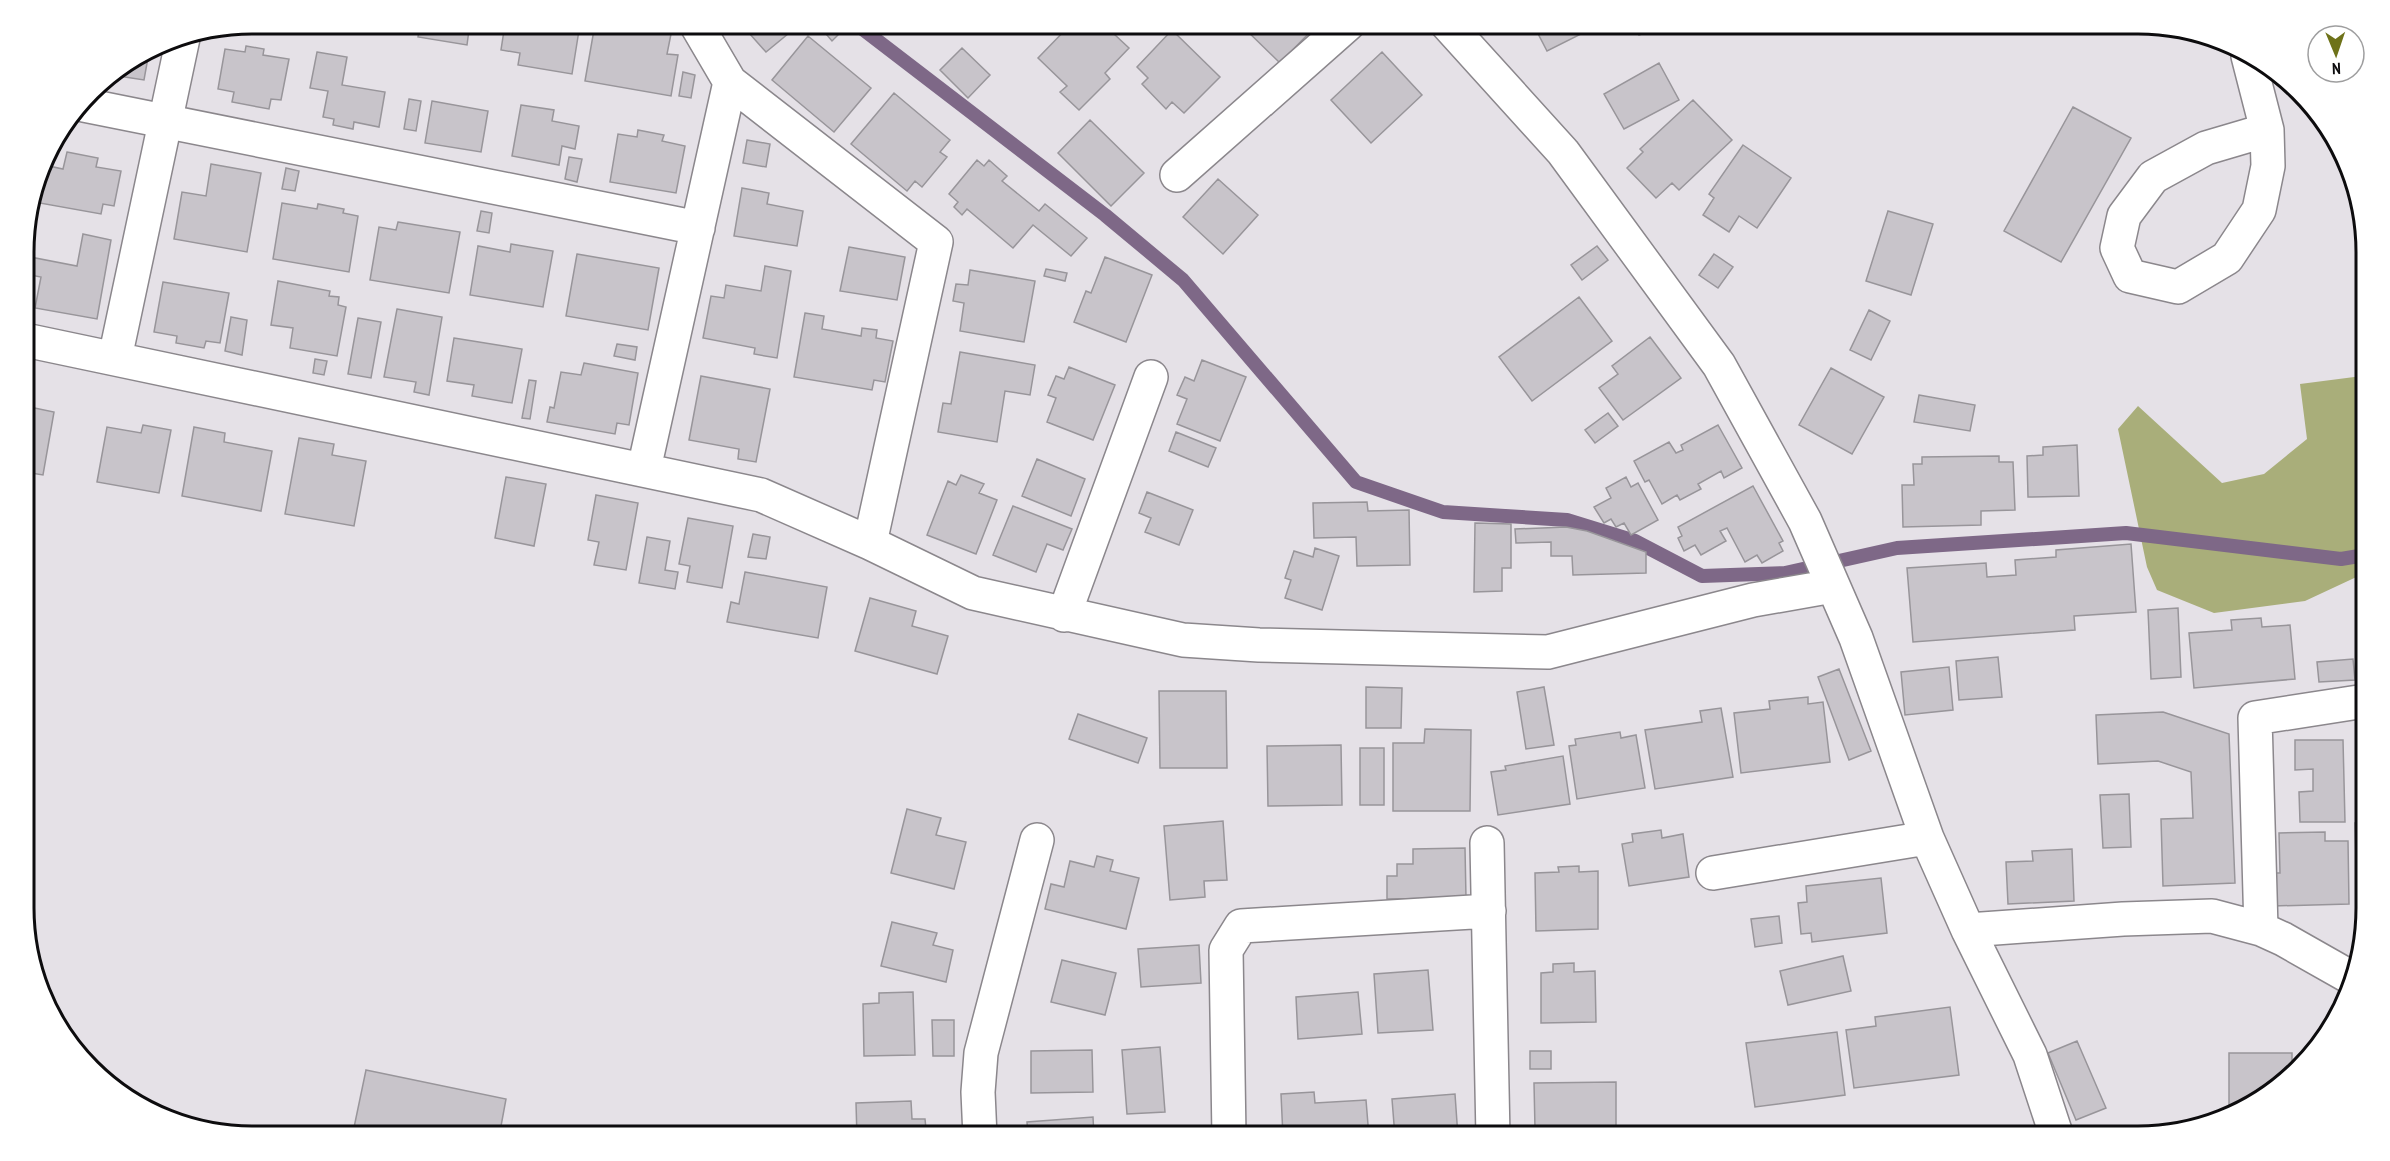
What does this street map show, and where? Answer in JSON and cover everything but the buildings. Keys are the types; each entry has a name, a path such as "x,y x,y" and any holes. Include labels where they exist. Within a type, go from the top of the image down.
{"street":[{"path":"702,34 730,82 936,242 870,543"},
{"path":"1177,175 1337,34"},
{"path":"1459,34 1563,152 1719,365 1806,521 1856,638 1927,838 1968,930 2030,1055 2053,1126"},
{"path":"115,358 181,47"},
{"path":"2251,67 2267,130 2268,166 2259,210 2227,258 2178,287 2130,276 2117,248 2124,216 2153,177 2206,148 2267,130"},
{"path":"644,470 730,82"},
{"path":"91,106 698,228"},
{"path":"34,342 761,495 870,543 973,593 1183,640 1259,645 1548,652 1753,600 1833,586"},
{"path":"1064,615 1151,377"},
{"path":"2261,929 2255,718 2356,702"},
{"path":"1713,873 1927,838"},
{"path":"980,1126 978,1092 981,1053 1037,840"},
{"path":"1487,843 1493,1126"},
{"path":"1229,1126 1226,950 1241,926 1489,911"},
{"path":"1968,930 2123,919 2212,916 2261,929 2345,974"}],"green space":[{"path":"2356,377 2356,577 2305,601 2214,613 2157,590 2147,567 2118,429 2138,406 2222,483 2264,474 2307,439 2300,384"}],"waterway":[{"path":"869,34 1105,215 1183,280 1356,482 1443,512 1567,520 1635,541 1702,576 1785,573 1897,548 2126,533 2341,559 2356,556"}]}
